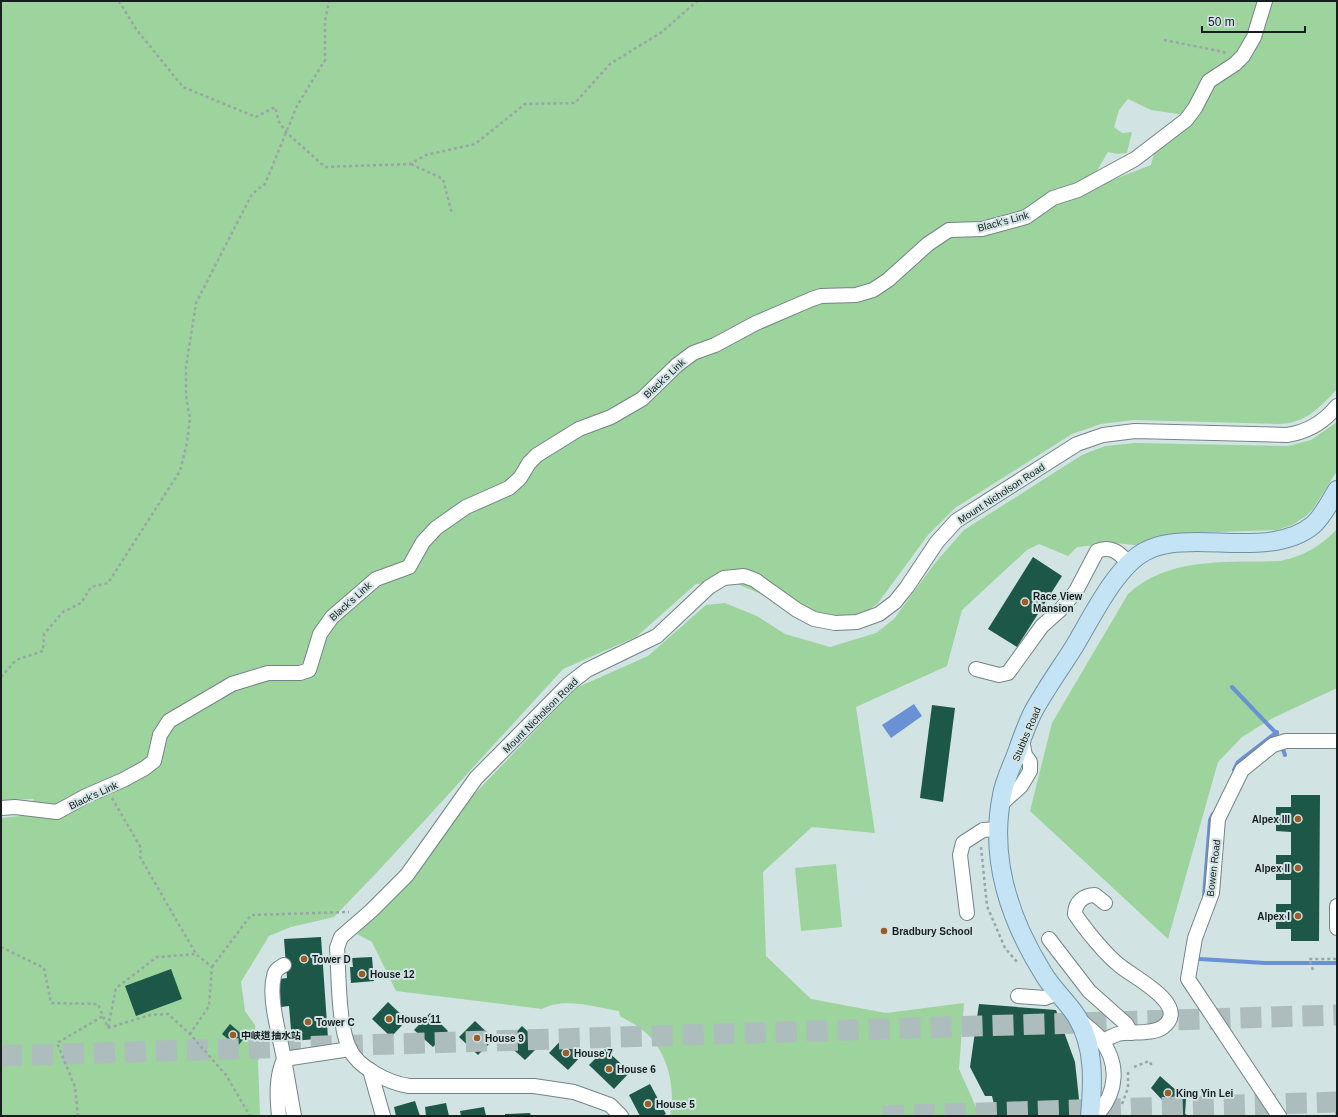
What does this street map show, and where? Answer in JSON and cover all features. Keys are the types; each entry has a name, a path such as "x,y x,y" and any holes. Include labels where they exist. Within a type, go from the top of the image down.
{"main road":[{"name":"Stubbs Road","path":"1090,1116 1093,1082 1089,1049 1077,1017 1044,976 1026,946 1009,904 1000,862 998,829 1002,794 1022,740 1033,713 1116,578 1128,563 1144,552 1168,544 1261,542 1291,536 1313,524 1322,515 1337,490"}],"street":[{"name":"Black's Link","path":"1,808 15,807 58,812 86,796 134,774 154,761 160,735 169,721 232,684 268,673 300,673 309,670 320,634 328,622 376,579 408,567 423,542 436,528 466,507 510,488 520,478 534,457 568,435 585,426 611,417 642,399 688,356 715,345 756,323 812,299 821,296 856,295 873,290 888,280 928,244 949,230 982,229 1026,217 1053,198 1078,190 1144,153 1186,120 1195,108 1206,84 1243,56 1251,44 1264,1"},
{"name":"Mount Nicholson Road","path":"350,1049 344,1031 337,948 341,937 371,911 407,875 476,778 569,684 592,667 657,636 709,587 724,578 737,576 755,580 803,613 821,621 842,624 864,620 886,610 900,598 926,557 956,521 1077,444 1103,435 1135,431 1291,434 1316,425 1337,406"},
{"path":"976,669 999,675 1008,673 1042,626 1061,609 1076,591 1094,554 1097,551 1106,548 1111,549 1122,555 1128,563"},
{"name":"Bowen Road","path":"1279,1116 1188,980 1195,938 1212,893 1218,819 1242,770 1280,743 1337,741"},
{"path":"966,913 960,856 963,843 983,830 998,829"},
{"path":"1101,1041 1119,1034 1162,1028 1168,1022 1170,1015 1166,1001 1156,991 1118,965 1075,914 1079,901 1088,895 1095,894 1105,903"},
{"path":"1337,906 1337,928"},
{"path":"1049,939 1089,991 1126,1024 1131,1033"},
{"path":"284,965 277,969 274,976 273,998 294,1116"},
{"path":"1018,996 1044,998 1058,993"},
{"path":"1077,1017 1101,1041 1109,1054 1114,1068 1114,1085 1110,1096 1096,1116"},
{"path":"284,1059 350,1049 370,1070 385,1080 409,1086 534,1086 574,1092 610,1105 621,1116"},
{"path":"279,1116 277,1089 280,1067 284,1059"},
{"path":"370,1070 383,1116"}],"path":[{"path":"119,1 136,29 183,87 256,117 275,107 279,122 286,132 325,167 410,164 443,179 452,214"},
{"path":"1,678 16,660 43,651 44,634 63,612 81,603 91,587 108,583 180,472 187,443 190,418 186,396 186,367 196,303 252,194 265,184 297,106 325,60 325,21 329,1"},
{"path":"410,164 426,155 475,144 525,104 575,103 610,64 662,32 697,1"},
{"path":"1164,40 1224,52 1229,68"},
{"path":"106,788 141,848 140,857 196,954 212,967"},
{"path":"190,1034 209,1006 212,967 251,915 371,911"},
{"path":"1,947 44,968 51,1003 98,1004 108,1028"},
{"path":"108,1028 116,988 157,957 196,954"},
{"path":"1313,970 1309,960 1337,959"},
{"path":"108,1028 150,1015 168,1014 190,1034 226,1075 250,1116"},
{"path":"78,1116 75,1087 57,1043 103,1016"},
{"path":"1134,1067 1149,1061 1153,1067"}],"green space":[{"path":"1,1 1337,1 1337,389 1331,396 1311,414 1296,421 1287,423 1134,420 1101,424 1072,434 955,508 928,535 878,603 865,613 830,623 728,580 696,584 636,637 563,669 382,867 334,917 291,927 269,936 241,982 245,1011 255,1025 256,1042 252,1049 260,1057 258,1061 260,1116 1,1116 1,818 20,816 34,799 1,800","holes":["1128,99 1151,110 1185,115 1155,150 1151,165 1097,186 1092,179 1108,152 1118,154 1127,153 1132,132 1122,133 1114,127 1119,110"]},
{"path":"1337,422 1337,471 1313,509 1306,516 1292,525 1277,530 1186,533 1142,546 1116,543 1077,547 1068,556 1039,544 1027,550 962,610 947,666 856,707 875,833 812,827 763,872 766,956 811,999 886,1013 964,1003 959,1069 980,1116 670,1116 672,1105 671,1083 665,1061 660,1050 646,1033 620,1016 619,1011 590,1005 570,1003 551,1005 542,1009 396,991 372,942 357,934 406,883 462,807 576,688 648,656 706,605 725,603 757,616 785,634 830,647 876,633 894,619 935,563 964,530 1082,455 1105,446 1135,443 1288,446 1311,440"},
{"path":"1337,529 1337,688 1273,718 1242,737 1218,762 1168,939 1030,811 1052,723 1128,594 1144,582 1162,573 1180,567 1220,562 1280,561 1289,559 1312,550"},
{"path":"836,864 842,927 801,931 795,868"}],"water":[{"path":"914,704 922,716 891,738 882,725"}],"building":[{"name":"Race View Mansion","path":"1033,557 1062,576 1017,647 988,629"},
{"path":"932,705 955,708 943,802 920,798"},
{"path":"1291,795 1320,795 1319,941 1291,941 1291,929 1276,929 1276,904 1291,904 1291,880 1276,880 1276,855 1291,855 1291,832 1276,831 1276,807 1291,807"},
{"path":"321,937 328,1038 292,1041 289,1006 281,1007 279,979 287,978 284,939"},
{"name":"House 12","path":"372,957 374,981 351,983 350,967 353,967 352,958"},
{"path":"171,969 182,999 136,1016 125,986"},
{"name":"House 11","path":"388,1002 407,1020 391,1037 372,1019"},
{"path":"979,1004 1056,1010 1075,1062 1079,1099 1071,1116 997,1116 992,1096 985,1096 970,1067"},
{"path":"430,1013 448,1031 433,1047 414,1030"},
{"name":"House 9","path":"475,1021 494,1039 478,1055 459,1037"},
{"name":"中峽道抽水站","path":"230,1024 245,1037 237,1047 222,1034"},
{"path":"522,1026 541,1044 525,1060 506,1043"},
{"name":"House 7","path":"565,1036 583,1054 568,1070 549,1053"},
{"name":"House 6","path":"605,1049 630,1072 614,1089 589,1065"},
{"name":"King Yin Lei","path":"1160,1076 1186,1099 1185,1114 1190,1116 1164,1116 1164,1102 1151,1088"},
{"name":"House 5","path":"650,1084 666,1114 662,1116 640,1116 629,1095"},
{"path":"1337,1100 1337,1116 1336,1116 1334,1101"},
{"path":"415,1101 420,1116 396,1116 394,1107"},
{"path":"446,1103 449,1116 426,1116 425,1107"},
{"path":"484,1107 486,1116 461,1116 460,1111"},
{"path":"530,1113 531,1116 505,1116 505,1114"}],"waterway":[{"path":"1232,687 1277,734"},
{"path":"1234,770 1238,762 1277,732"},
{"path":"1281,744 1285,755"},
{"path":"1204,896 1210,820 1213,814"},
{"path":"1194,957 1200,959 1265,963 1337,963"}],"tunnel":[{"path":"1,1056 1337,1015"},
{"path":"883,1116 1337,1102"}],"place":[{"name":"Race View Mansion","path":"1025,602"},
{"name":"Alpex III","path":"1298,819"},
{"name":"Alpex II","path":"1298,868"},
{"name":"Alpex I","path":"1298,916"},
{"name":"Bradbury School","path":"884,931"},
{"name":"Tower D","path":"304,959"},
{"name":"House 12","path":"362,974"},
{"name":"House 11","path":"389,1019"},
{"name":"Tower C","path":"308,1022"},
{"name":"中峽道抽水站","path":"233,1035"},
{"name":"House 9","path":"477,1038"},
{"name":"House 7","path":"566,1053"},
{"name":"House 6","path":"609,1069"},
{"name":"King Yin Lei","path":"1168,1093"},
{"name":"House 5","path":"648,1104"}]}
